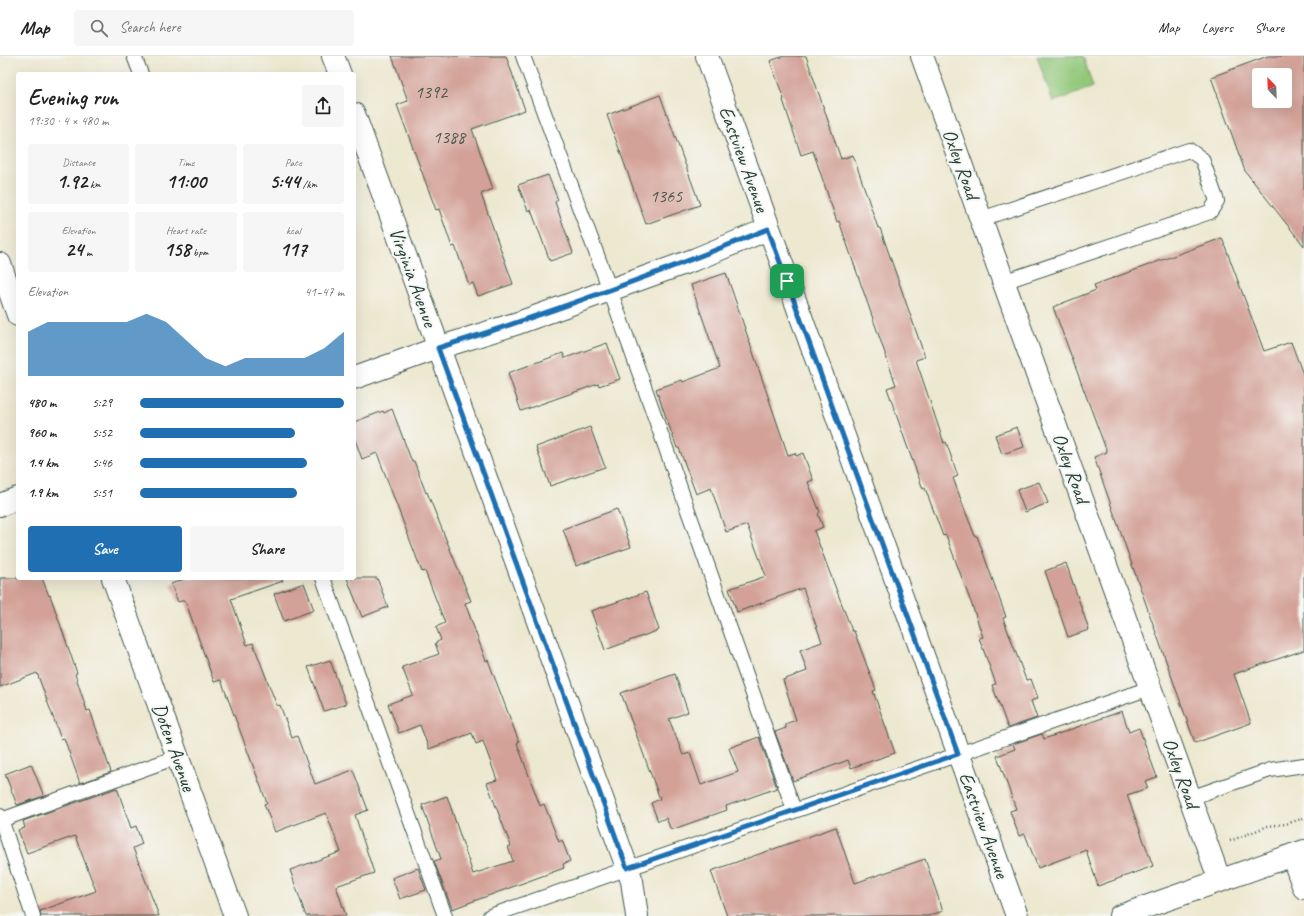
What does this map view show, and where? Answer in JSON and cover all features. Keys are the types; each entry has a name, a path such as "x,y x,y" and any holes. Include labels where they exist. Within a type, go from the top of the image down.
{"street":[{"path":"333,56 339,72"},
{"name":"Eastview Avenue","path":"707,56 768,229 1017,916"},
{"name":"Oxley Road","path":"922,56 1220,880"},
{"name":"Virginia Avenue","path":"356,120 632,881 637,916"},
{"path":"356,377 438,348 518,323 610,290 768,229"},
{"path":"0,264 16,309"},
{"path":"0,505 16,499"},
{"name":"Doten Avenue","path":"114,580 235,916"},
{"path":"1120,916 1298,853 1304,888"}],"lane":[{"path":"134,56 140,72"},
{"path":"523,56 610,290 794,810"},
{"path":"981,219 1188,150 1202,159 1217,201 1210,212 1003,282"},
{"path":"324,580 445,916"},
{"path":"490,916 1150,688"},
{"path":"33,916 1,818 177,757"},
{"path":"1190,798 1270,770 1304,765"}],"path":[{"path":"1208,849 1268,826 1286,824 1304,818"}],"green space":[{"path":"1037,56 1083,56 1093,87 1053,102"}],"building":[{"path":"392,56 506,56 525,110 472,129 493,189 481,194 513,284 478,296 473,283 469,285 455,246 452,247 439,209 436,210 397,105 408,101"},
{"path":"784,56 806,56 841,159 853,155 925,357 916,360 944,443 946,442 958,476 953,478 975,536 977,536 1006,617 1003,618 1026,680 1031,679 1038,698 1031,701 1037,718 1008,728 992,685 996,684 979,638 983,637 973,608 946,535 943,536 925,488 923,489 887,388 896,385 839,221 837,222 813,151 801,155 783,100 784,99 770,61"},
{"path":"1268,56 1304,56 1304,246 1245,171 1211,77"},
{"path":"660,95 700,205 646,224 607,115"},
{"path":"548,175 558,200 555,202 573,253 550,261 531,210 528,211 518,185"},
{"path":"1222,238 1264,351 1291,342 1304,377 1304,650 1234,674 1251,723 1195,743 1094,457 1107,452 1053,307 1096,290 1094,285"},
{"path":"726,273 788,455 795,453 796,456 803,453 813,480 808,482 820,512 818,514 823,527 814,531 876,690 873,691 895,753 851,768 848,760 793,781 775,732 786,728 785,724 796,720 783,680 807,671 800,650 822,642 803,588 737,612 729,589 766,576 747,525 726,532 711,488 696,494 679,448 677,448 656,389 682,380 683,382 720,368 691,285"},
{"path":"607,343 620,379 599,386 598,384 521,411 508,373 563,353 565,358"},
{"path":"392,409 412,462 414,461 426,493 427,492 471,601 465,603 486,661 488,660 519,742 517,743 540,806 544,804 559,842 562,840 570,861 563,864 564,868 452,909 434,861 441,859 422,805 447,796 473,874 513,861 508,847 511,846 487,783 497,780 483,741 476,744 472,733 429,749 420,725 399,733 388,704 413,695 402,667 439,654 435,643 441,640 436,627 445,623 425,571 422,572 377,453 362,459 356,442 356,421 383,411 384,413"},
{"path":"590,427 605,467 550,486 536,447"},
{"path":"1017,427 1024,447 1002,454 995,435"},
{"path":"1039,482 1048,503 1025,512 1017,490"},
{"path":"617,509 631,547 576,566 563,529"},
{"path":"1066,563 1089,630 1068,637 1045,571"},
{"path":"0,578 16,578 16,580 43,580 49,596 50,595 77,673 75,674 87,711 90,710 111,772 80,783 64,738 61,739 37,673 0,687"},
{"path":"356,578 377,578 388,607 362,617 348,580 356,580"},
{"path":"182,580 283,580 231,599 247,645 253,643 277,706 280,705 292,738 297,736 315,784 353,770 368,810 355,815 374,873 336,886 346,916 306,916 290,870 341,852 326,813 275,832 264,804 267,803 221,680 214,682 185,600 178,602 171,584"},
{"path":"304,583 314,610 284,621 274,594"},
{"path":"646,592 659,630 605,650 591,611"},
{"path":"330,660 346,704 324,711 308,667"},
{"path":"675,674 688,712 669,719 683,755 690,753 701,785 738,772 729,748 759,737 777,788 726,806 727,810 671,830 666,818 658,821 651,803 660,799 621,693"},
{"path":"1122,711 1129,732 1139,728 1157,777 1145,781 1148,788 1127,795 1153,866 1098,886 1086,850 1038,868 1025,834 1019,836 1010,811 1016,809 997,756 1015,749 1013,744 1042,734 1044,739"},
{"path":"31,764 44,796 17,805 5,774"},
{"path":"117,788 131,828 136,826 142,844 133,848 159,916 41,916 40,911 96,891 75,836 27,853 18,830 25,828 23,821"},
{"path":"836,827 855,883 925,859 943,911 928,916 727,916 711,871"},
{"path":"418,868 426,890 400,899 392,878"}],"route":[{"path":"768,229 787,281 958,754 627,868 438,348 518,323 696,258 768,229"}]}
